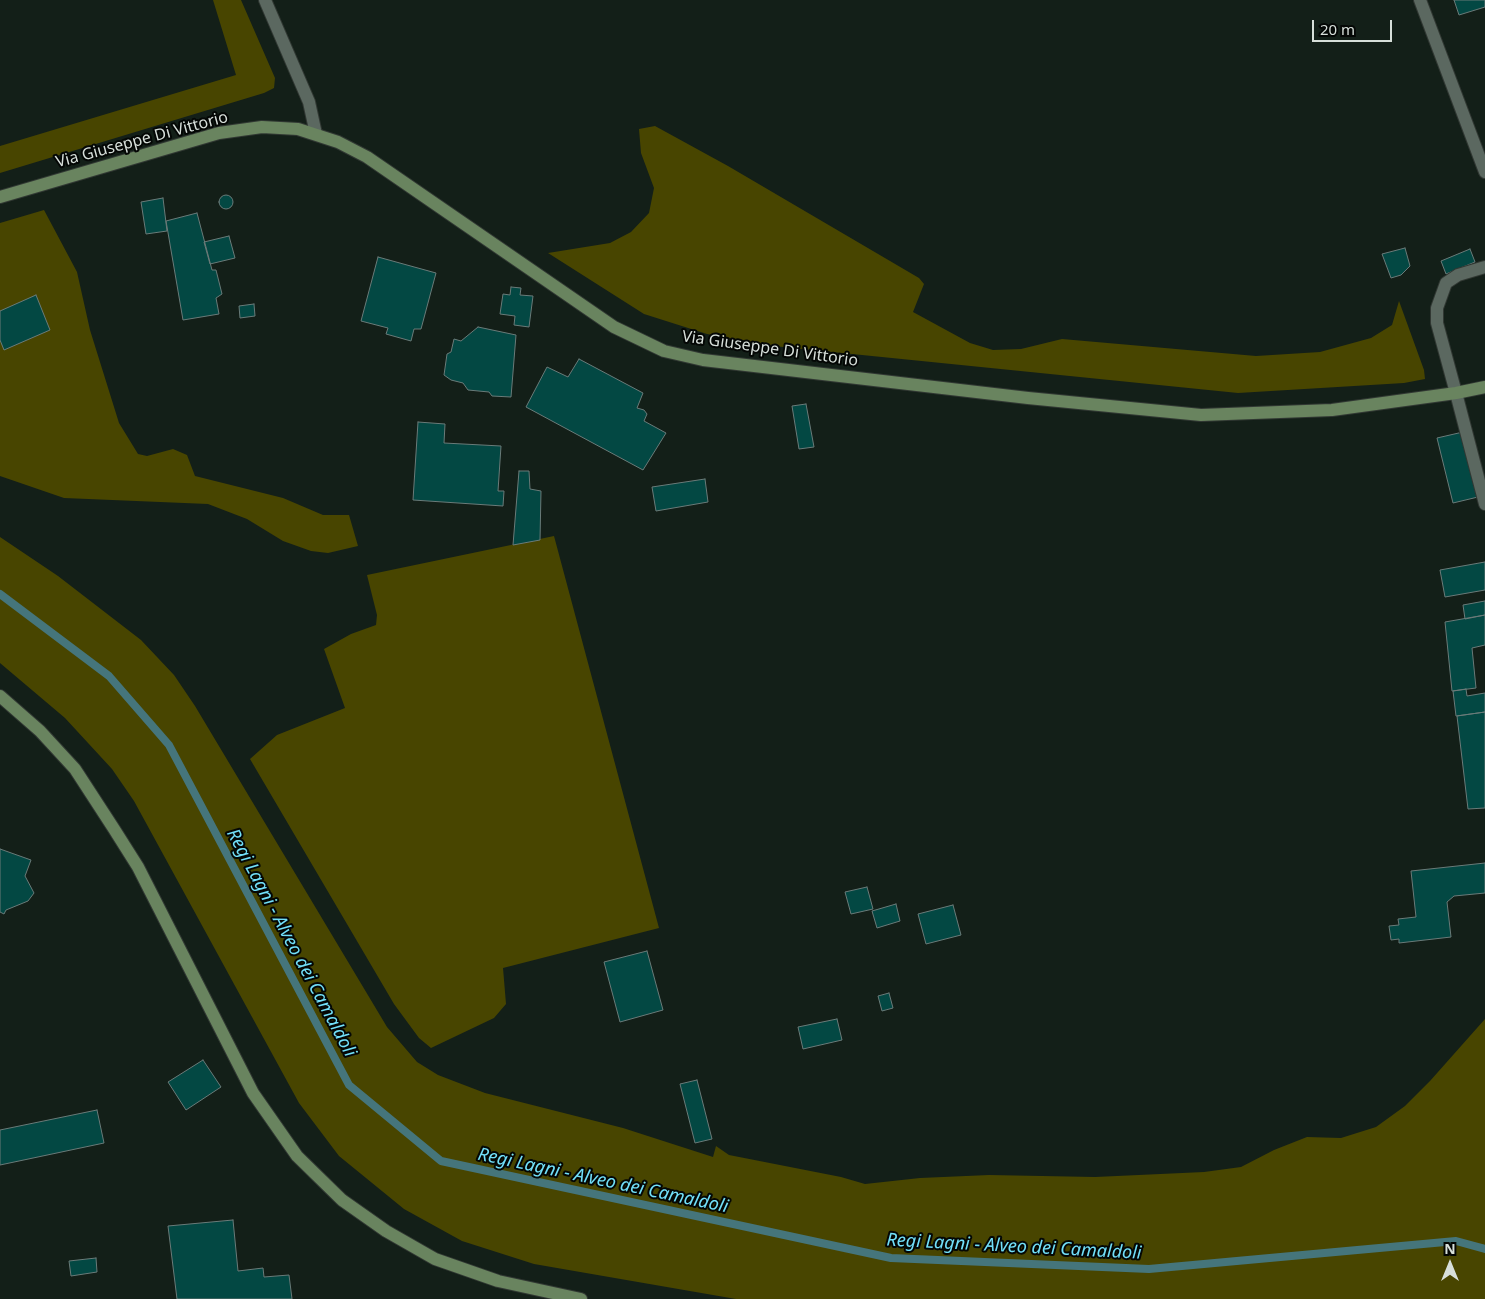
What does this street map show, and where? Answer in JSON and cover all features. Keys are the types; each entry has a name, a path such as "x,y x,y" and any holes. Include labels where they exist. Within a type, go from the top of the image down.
{"street":[{"path":"265,0 309,102 316,134"},
{"path":"1420,0 1485,172"},
{"name":"Via Giuseppe Di Vittorio","path":"0,196 219,133 262,127 298,129 338,142 367,157 614,327 664,351 703,360 1028,398 1200,415 1332,410 1456,393 1485,387"},
{"path":"1485,267 1458,275 1446,283 1437,308 1437,323 1485,504"},
{"path":"0,696 40,731 75,769 114,829 138,867 253,1093 297,1156 342,1200 386,1231 435,1259 498,1281 581,1299"}],"shaded area":[{"path":"213,0 241,0 275,78 274,88 264,93 0,173 0,146 236,75"},
{"path":"655,126 728,166 919,278 924,284 913,312 970,343 993,350 1021,349 1062,339 1256,356 1320,352 1371,338 1392,325 1399,301 1424,370 1425,379 1404,383 1238,393 773,346 707,334 644,314 548,253 610,243 631,232 649,213 654,188 641,153 639,129"},
{"path":"44,210 77,272 90,330 119,423 138,454 147,456 173,449 187,455 195,476 283,498 323,515 349,515 358,546 328,553 311,551 283,541 247,519 208,504 64,498 0,476 0,223"},
{"path":"554,536 659,928 503,968 506,1004 494,1018 431,1048 419,1038 394,1004 250,759 277,735 345,708 324,649 351,634 376,625 377,615 367,575"},
{"path":"0,537 58,576 141,640 174,675 195,706 387,1027 417,1062 438,1075 485,1093 623,1128 713,1157 716,1146 729,1155 841,1177 865,1184 920,1178 989,1175 1095,1177 1204,1172 1241,1167 1274,1150 1307,1137 1341,1138 1376,1127 1405,1106 1485,1019 1485,1299 736,1299 534,1264 462,1241 404,1209 339,1156 299,1103 134,801 112,769 65,718 0,663"}],"building":[{"path":"1454,0 1485,0 1485,7 1459,15"},
{"path":"223,195 229,195 233,202 229,209 223,209 219,205 219,199"},
{"path":"163,198 167,231 146,234 141,202"},
{"path":"197,213 212,270 216,270 222,294 216,298 219,314 183,320 166,221"},
{"path":"229,236 235,258 210,264 204,242"},
{"path":"1405,248 1410,266 1401,275 1391,278 1382,254"},
{"path":"1470,249 1475,262 1446,274 1441,261"},
{"path":"378,257 436,273 421,329 414,329 411,341 386,334 388,328 361,321"},
{"path":"511,287 521,288 520,295 533,296 529,327 514,325 515,316 500,314 503,294 510,295"},
{"path":"36,295 50,330 4,350 0,340 0,311"},
{"path":"254,304 255,316 240,318 239,306"},
{"path":"478,327 516,335 511,397 492,396 489,392 468,390 463,383 451,380 444,375 447,354 451,352 454,339 461,341"},
{"path":"579,359 643,393 637,408 644,410 647,414 644,421 666,433 643,470 526,407 547,367 568,377"},
{"path":"806,404 814,447 799,449 792,406"},
{"path":"418,422 445,424 444,443 501,446 498,491 504,491 503,506 413,500"},
{"path":"1463,432 1478,497 1453,503 1437,438"},
{"path":"519,471 529,471 530,489 541,491 540,540 513,545"},
{"path":"705,479 708,502 656,511 652,487"},
{"path":"1485,562 1485,590 1445,597 1440,570"},
{"path":"1485,601 1485,615 1465,619 1463,605"},
{"path":"1485,615 1485,645 1472,648 1476,688 1452,691 1445,622"},
{"path":"1466,689 1467,696 1485,693 1485,712 1456,716 1453,691"},
{"path":"1485,712 1485,808 1468,809 1457,716"},
{"path":"0,849 31,860 25,876 34,893 28,901 6,910 4,914 0,912"},
{"path":"1485,863 1485,893 1454,896 1447,902 1451,937 1399,943 1399,939 1391,940 1389,926 1399,925 1398,919 1416,917 1411,871"},
{"path":"867,887 873,909 851,914 845,892"},
{"path":"896,904 900,921 877,928 872,911"},
{"path":"953,905 961,935 926,944 918,914"},
{"path":"647,951 663,1010 620,1022 604,962"},
{"path":"889,993 893,1008 882,1011 878,996"},
{"path":"837,1019 842,1040 803,1049 798,1027"},
{"path":"203,1060 221,1087 186,1110 168,1082"},
{"path":"697,1080 712,1139 695,1143 680,1084"},
{"path":"97,1110 104,1143 0,1165 0,1130"},
{"path":"233,1220 238,1271 263,1268 264,1277 289,1275 292,1299 177,1299 168,1226"},
{"path":"96,1258 97,1272 71,1276 69,1261"}],"waterway":[{"name":"Regi Lagni - Alveo dei Camaldoli","path":"0,594 109,676 169,745 349,1085 441,1161 891,1258 1149,1269 1456,1241 1485,1249"}]}
